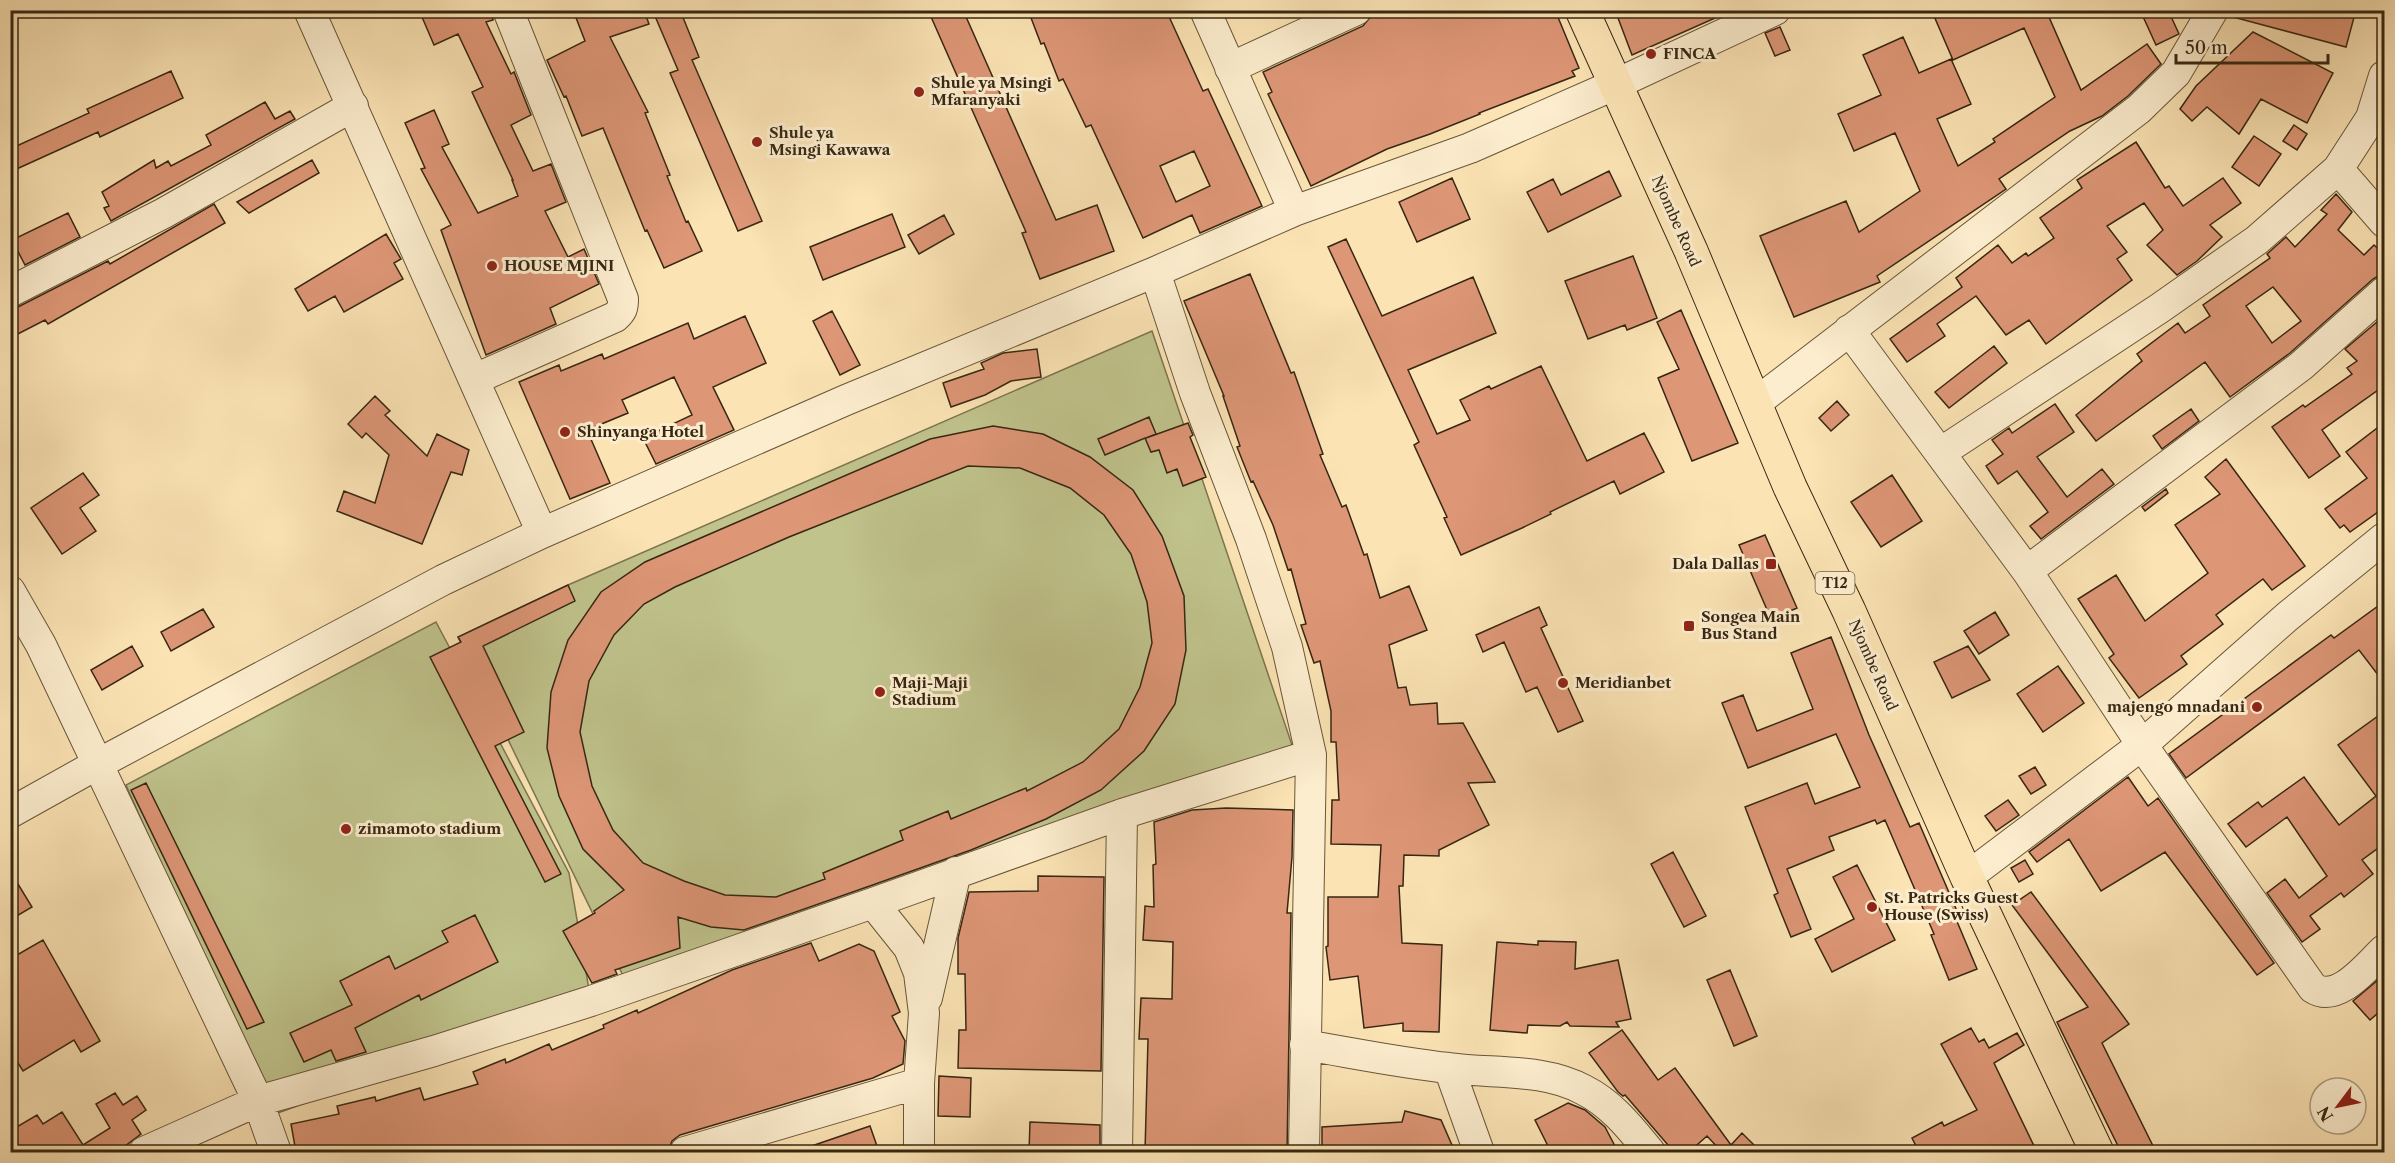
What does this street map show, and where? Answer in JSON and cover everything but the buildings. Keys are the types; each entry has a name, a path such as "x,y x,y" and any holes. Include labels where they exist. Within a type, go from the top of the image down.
{"highway":[{"name":"Njombe Road","path":"1582,10 1690,251 1754,404 1966,877 2097,1152"}],"street":[{"path":"309,10 542,533"},
{"path":"475,379 615,317 623,307 623,299 508,10"},
{"path":"1205,10 1294,211"},
{"path":"1230,68 1356,10"},
{"path":"10,813 443,580 542,533 846,400 1155,273 1294,211 1470,148 1614,85 1775,10"},
{"path":"1754,404 2055,176 2139,109 2176,73 2213,10"},
{"path":"1940,453 2160,308 2247,247 2338,169 2371,118 2385,76"},
{"path":"10,292 164,213 353,106"},
{"path":"2338,169 2385,222"},
{"path":"1155,273 1194,393 1251,539 1287,647 1311,755 1304,1152"},
{"path":"2027,571 2301,366 2385,292"},
{"path":"1849,330 2027,571 2142,744 2313,988 2320,992 2330,993 2342,987 2385,950"},
{"path":"1966,877 2142,744 2288,616 2385,538"},
{"path":"10,591 41,645 96,765 258,1101 276,1152"},
{"path":"144,1152 258,1101 434,1051 591,1001 1122,813 1311,755"},
{"path":"1117,1152 1122,813"},
{"path":"919,1152 919,1083 924,1012 956,872"},
{"path":"873,903 909,948 919,973 924,1012"},
{"path":"1305,1045 1449,1068 1542,1076 1572,1084 1586,1090 1622,1118 1650,1152"},
{"path":"1449,1068 1479,1152"},
{"path":"685,1152 919,1083"}],"green space":[{"name":"Maji-Maji Stadium","path":"1152,331 1293,748 633,996 458,637 568,585"},
{"name":"zimamoto stadium","path":"436,622 569,873 591,1001 272,1115 126,785"}],"place":[{"name":"FINCA","path":"1651,54"},
{"name":"Shule ya Msingi Mfaranyaki","path":"919,92"},
{"name":"Shule ya Msingi Kawawa","path":"757,142"},
{"name":"HOUSE MJINI","path":"492,266"},
{"name":"Shinyanga Hotel","path":"565,432"},
{"name":"Dala Dallas","path":"1771,564"},
{"name":"Songea Main Bus Stand","path":"1689,626"},
{"name":"Meridianbet","path":"1563,683"},
{"name":"Maji-Maji Stadium","path":"880,692"},
{"name":"majengo mnadani","path":"2257,707"},
{"name":"zimamoto stadium","path":"346,829"},
{"name":"St. Patricks Guest House (Swiss)","path":"1872,907"}]}
